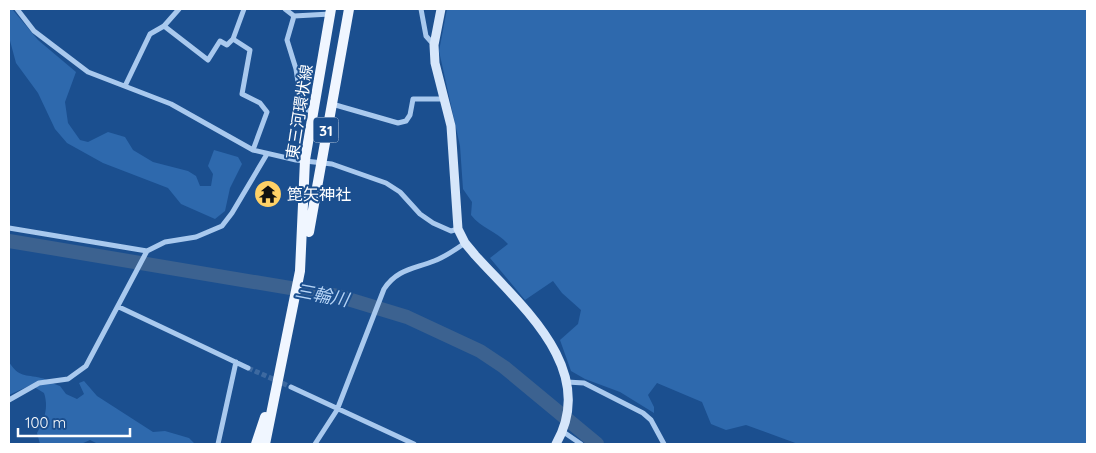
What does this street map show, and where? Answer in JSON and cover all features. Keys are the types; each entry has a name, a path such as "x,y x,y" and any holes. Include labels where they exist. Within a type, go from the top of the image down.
{"main road":[{"name":"東三河環状線","path":"303,251 308,234 349,9"},
{"name":"東三河環状線","path":"265,444 300,271 303,251 305,160 331,11"},
{"name":"東三河環状線","path":"256,444 276,388"}],"street":[{"path":"17,9 34,31 88,72 171,104 253,150 348,168 386,183 400,192 420,214 433,223 450,231 458,229"},
{"path":"126,86 150,34 164,26 179,9"},
{"path":"164,26 208,60 220,41 227,45 233,39 244,9"},
{"path":"285,9 294,16 331,11"},
{"path":"421,9 426,36 434,45"},
{"path":"441,9 434,45 435,63 454,150 455,205 458,229 465,243 541,330 560,359 567,382 568,408 563,429 556,444"},
{"path":"294,16 287,40 296,69 302,108 313,112"},
{"path":"233,39 250,50 242,94 260,104 267,112 253,150"},
{"path":"331,103 398,123 406,121 410,115 413,99 444,99"},
{"path":"9,400 39,383 68,379 78,374 86,366 147,253 165,242 196,237 222,226 232,213 267,154"},
{"path":"9,228 147,253"},
{"path":"315,444 337,410 380,298 390,280 400,272 443,258 465,243"},
{"path":"119,307 248,368"},
{"path":"218,444 236,362"},
{"path":"567,382 584,382 643,413 651,420 664,444"},
{"path":"291,387 337,410 414,444"},
{"path":"563,429 581,444"}],"shaded area":[{"path":"9,9 12,9 38,40 76,72 65,102 68,123 80,140 88,142 108,132 125,137 133,150 153,162 188,171 196,176 200,186 211,186 213,174 208,166 214,150 238,157 242,164 230,188 225,211 215,219 181,204 168,188 103,163 67,143 55,129 38,93 16,63 9,37"},
{"path":"447,9 1087,9 1087,444 798,444 746,425 726,430 711,424 702,402 657,383 648,395 654,407 654,413 620,392 585,379 571,371 560,340 578,324 581,310 562,293 553,281 525,300 490,258 508,244 471,215 472,202 463,189 460,146 439,51"},
{"path":"9,362 19,373 46,379 60,386 66,394 77,399 84,394 79,383 84,381 97,396 153,432 165,431 189,438 195,444 98,444 90,440 81,444 40,444 37,433 45,414 44,393 31,385 9,395"}],"waterway":[{"name":"三輪川","path":"9,241 338,296 407,317 480,351 504,367 597,444"}],"tunnel":[{"path":"248,368 291,387"}],"place":[{"name":"箆矢神社","path":"268,194"}]}
